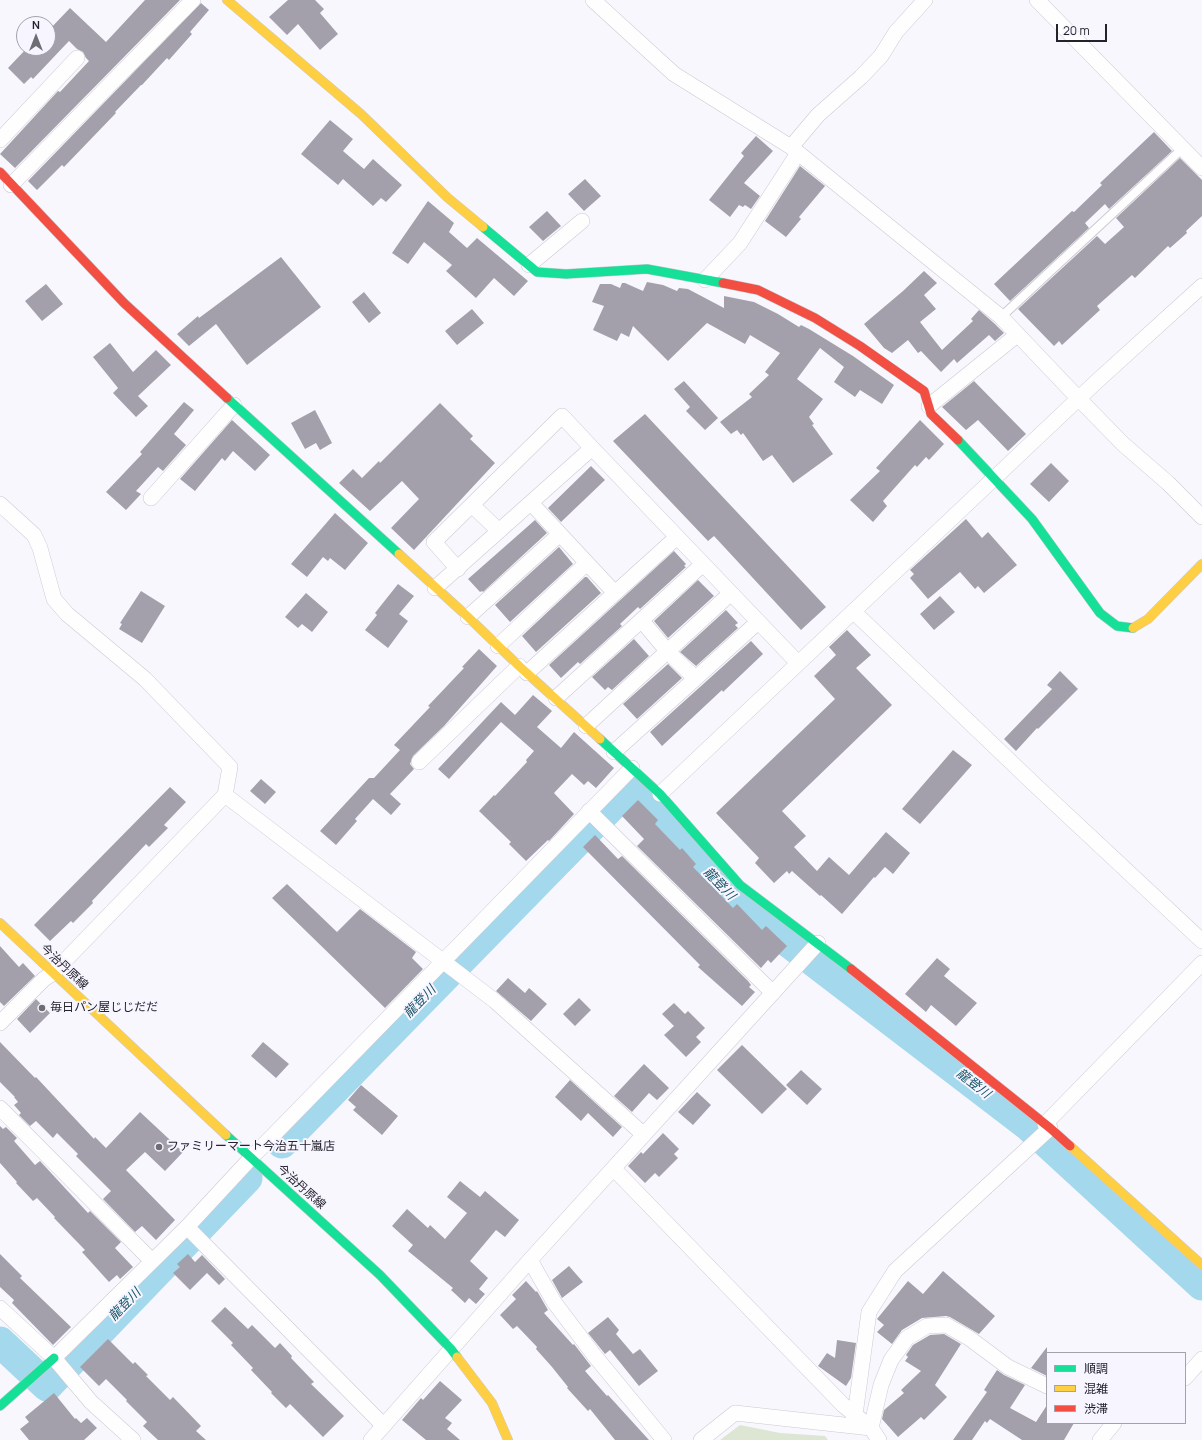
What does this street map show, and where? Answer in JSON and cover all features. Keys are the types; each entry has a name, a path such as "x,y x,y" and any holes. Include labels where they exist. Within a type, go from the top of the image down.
{"street":[{"path":"11,185 193,0"},
{"path":"227,0 361,114 448,198 537,272 566,274 647,269 758,290 815,318 860,346 924,390 931,414 1032,519 1100,613 1117,626 1132,628 1148,619 1202,564"},
{"path":"593,0 674,74 795,150 1001,317 1123,444 1202,517"},
{"path":"705,280 740,243 795,150 818,115 861,77 881,56 896,32 926,0"},
{"path":"1037,0 1202,168"},
{"path":"0,140 77,58"},
{"path":"0,172 124,303 234,406 468,617 523,670 556,698 660,794 740,885 818,943 1047,1126 1202,1265"},
{"path":"529,265 582,221"},
{"path":"660,794 1095,383 1202,286"},
{"path":"929,406 1017,335"},
{"path":"151,498 234,406"},
{"path":"458,568 434,542 562,416 798,663"},
{"path":"435,588 592,448"},
{"path":"531,503 615,593"},
{"path":"0,504 34,535 40,548 54,599 67,614 145,679 230,767 225,794 53,973 44,979 0,1023"},
{"path":"472,505 499,531"},
{"path":"468,617 560,534"},
{"path":"419,762 523,670 615,593 677,537"},
{"path":"498,646 587,563"},
{"path":"556,698 703,564"},
{"path":"586,726 731,593"},
{"path":"854,612 1034,784 1202,941"},
{"path":"642,621 668,652 695,678"},
{"path":"614,752 758,622"},
{"path":"0,1406 54,1358 187,1227 251,1158 632,768"},
{"path":"225,794 495,1001 644,1134"},
{"path":"589,811 773,993"},
{"name":"今治丹原線","path":"0,923 251,1158 380,1274 451,1349 492,1403 508,1440"},
{"path":"371,1440 530,1260 818,943"},
{"path":"855,1415 869,1312 895,1271 1047,1126 1202,963"},
{"path":"0,1108 152,1261"},
{"path":"614,1169 843,1405 875,1434"},
{"path":"187,1227 383,1425"},
{"path":"530,1260 554,1302 594,1355 664,1440"},
{"path":"0,1308 54,1358 91,1402 133,1440"},
{"path":"875,1434 881,1385 891,1360 907,1338 927,1326 946,1325 968,1338 1008,1367 1046,1386"},
{"path":"1186,1377 1202,1359"},
{"path":"701,1440 735,1413 875,1434"},
{"path":"1100,1440 1113,1424"}],"lane":[{"path":"1001,317 1183,148"}],"green space":[{"path":"740,1425 780,1433 825,1436 828,1440 720,1440"}],"building":[{"path":"145,0 180,0 15,168 0,154 58,91 60,92 89,61 83,52 77,49 69,41 56,55 56,23 70,8 106,42"},
{"path":"288,0 315,0 324,9 320,13 338,34 320,50 298,24 287,35 269,17"},
{"path":"201,3 209,10 190,32 192,34 169,60 167,58 64,167 62,165 37,190 28,181"},
{"path":"19,56 55,56 33,79 31,77 24,84 8,68"},
{"path":"330,120 353,139 343,151 364,169 373,159 402,185 386,202 381,198 373,206 343,179 338,185 301,154"},
{"path":"1154,132 1172,151 1109,209 1105,204 1085,223 1089,228 1010,301 994,284 1072,211 1074,212 1102,185 1100,183"},
{"path":"756,136 773,151 744,183 760,196 751,209 745,205 743,207 739,205 730,217 709,200 744,156 741,153"},
{"path":"1180,158 1202,180 1202,216 1186,231 1187,233 1170,248 1168,246 1135,278 1132,275 1097,306 1100,310 1062,345 1059,341 1054,346 1018,309 1097,236 1105,244 1124,227 1116,218"},
{"path":"800,166 825,186 799,217 801,219 786,237 765,221"},
{"path":"585,179 601,196 584,211 568,194"},
{"path":"428,201 454,223 449,232 467,248 477,238 528,281 514,296 494,278 476,298 446,271 452,265 424,242 408,264 392,253"},
{"path":"547,211 561,226 543,241 529,227"},
{"path":"281,257 321,307 247,365 216,324 189,346 177,334 198,316 199,318"},
{"path":"924,271 937,283 924,295 936,309 920,322 942,350 973,321 971,319 979,310 1004,333 995,341 989,335 957,363 954,359 941,372 921,351 918,353 908,340 892,353 884,348 864,324"},
{"path":"647,282 663,285 677,291 679,288 688,289 724,308 724,296 754,302 799,327 801,325 809,329 853,356 894,385 882,404 860,390 855,397 834,382 844,367 820,348 797,379 823,399 809,417 814,424 812,425 833,454 793,483 772,455 763,461 743,433 741,435 737,430 731,434 720,422 752,397 749,394 769,375 765,372 780,353 750,335 745,344 707,323 668,361 633,326 629,337 621,333 617,341 593,330 604,306 592,302 600,284 611,284 620,288 622,283 625,283 643,291"},
{"path":"46,284 63,304 42,321 25,301"},
{"path":"364,292 381,313 369,323 352,302"},
{"path":"472,309 484,323 457,345 445,331"},
{"path":"110,343 133,372 156,350 171,365 138,396 148,406 136,417 113,393 118,388 93,357"},
{"path":"684,381 718,418 705,430 686,411 690,407 674,389"},
{"path":"974,381 1026,434 1008,451 978,420 966,430 942,407"},
{"path":"184,402 194,410 174,434 186,445 163,471 158,467 136,491 141,494 126,510 106,492 142,454 140,452"},
{"path":"440,403 473,436 470,439 495,463 414,550 391,528 419,499 402,481 370,511 339,483 353,469 362,478 379,461 380,463"},
{"path":"315,410 332,443 320,450 316,443 305,449 291,423"},
{"path":"645,414 826,607 801,630 714,536 708,541 613,441"},
{"path":"232,420 270,455 255,471 233,451 225,461 222,458 195,491 180,479"},
{"path":"920,420 944,444 929,460 926,457 917,467 915,465 883,501 887,506 873,522 850,500 880,471 876,468"},
{"path":"1051,463 1069,481 1049,502 1030,484"},
{"path":"591,466 605,480 561,522 548,508"},
{"path":"335,513 368,543 345,570 330,558 328,561 323,557 307,577 291,564"},
{"path":"966,519 982,538 988,532 1017,565 984,593 978,586 975,589 960,572 928,599 910,578 914,574 910,570"},
{"path":"535,520 547,533 483,592 480,592 468,579"},
{"path":"559,547 573,564 510,622 495,605"},
{"path":"674,551 686,564 684,566 686,567 640,609 638,607 620,624 622,626 580,664 578,662 561,678 549,665"},
{"path":"585,577 587,577 601,593 536,652 522,636"},
{"path":"698,580 714,596 668,638 654,621"},
{"path":"398,584 414,596 399,614 408,621 388,648 365,630 377,615 375,613"},
{"path":"141,591 165,606 142,643 119,629 122,624 120,623"},
{"path":"306,593 328,612 312,632 302,624 298,628 285,617"},
{"path":"940,596 955,612 934,630 920,614"},
{"path":"726,610 738,623 735,625 738,628 696,666 680,652"},
{"path":"847,630 871,655 856,668 892,705 782,811 806,836 794,847 817,871 829,857 849,875 886,832 910,853 893,874 885,867 875,878 874,877 842,914 792,871 789,874 787,871 774,883 755,863 759,858 716,813 835,699 814,676 836,655 829,647"},
{"path":"634,639 649,656 612,690 608,687 605,690 592,677"},
{"path":"751,641 763,654 662,746 650,732"},
{"path":"479,649 497,666 444,726 413,756 410,764 414,769 390,794 401,804 391,815 373,799 355,819 357,821 336,845 320,831 369,778 374,778 400,750 394,745 430,707 428,706 464,668 462,667"},
{"path":"668,664 682,678 637,719 623,704"},
{"path":"1060,671 1078,689 1038,729 1037,728 1016,751 1004,739 1052,689 1047,685"},
{"path":"533,695 552,711 537,727 561,748 574,732 614,768 596,788 588,781 584,785 572,774 554,793 574,814 549,841 548,840 526,861 509,844 511,842 479,811 527,762 526,760 534,751 501,722 449,779 438,769 501,702 515,715"},
{"path":"953,750 972,765 920,824 902,809"},
{"path":"261,779 276,792 265,804 250,791"},
{"path":"170,787 186,802 164,825 168,828 149,847 146,844 92,901 93,903 73,923 71,921 50,941 34,925"},
{"path":"638,800 658,820 655,824 680,850 682,848 696,864 693,867 733,908 737,904 762,930 766,926 787,946 771,963 768,960 761,968 637,846 644,839 622,816"},
{"path":"595,835 618,859 622,856 748,981 751,985 749,987 755,992 742,1006 698,967 700,965 583,847"},
{"path":"287,884 337,932 360,909 416,952 412,958 423,969 385,1008 272,898"},
{"path":"0,946 19,967 23,963 35,976 4,1006 0,1002"},
{"path":"937,958 950,969 944,976 977,1003 956,1026 931,1005 926,1012 905,994"},
{"path":"508,978 525,993 529,988 547,1004 531,1021 496,991"},
{"path":"579,998 591,1010 575,1026 563,1014"},
{"path":"36,999 50,1013 30,1033 17,1019"},
{"path":"674,1003 685,1014 688,1011 705,1028 696,1037 701,1042 686,1057 664,1035 674,1026 662,1014"},
{"path":"0,1042 35,1078 36,1077 94,1139 95,1137 106,1148 140,1112 183,1152 165,1171 145,1152 126,1170 175,1220 156,1240 142,1226 135,1232 103,1199 111,1191 76,1156 78,1154 57,1133 53,1138 36,1121 30,1126 19,1115 21,1113 14,1105 18,1102 0,1082"},
{"path":"263,1042 289,1064 276,1078 251,1056"},
{"path":"742,1045 787,1089 762,1114 717,1070"},
{"path":"644,1064 669,1088 657,1100 649,1093 632,1112 614,1096"},
{"path":"801,1070 822,1089 807,1105 786,1085"},
{"path":"570,1080 622,1127 613,1137 588,1113 581,1121 555,1097"},
{"path":"361,1085 398,1116 382,1135 353,1110 356,1107 348,1100"},
{"path":"697,1092 711,1105 693,1125 678,1112"},
{"path":"0,1126 3,1129 6,1127 17,1138 14,1141 35,1165 40,1161 88,1213 90,1211 121,1242 115,1248 133,1267 120,1279 117,1275 109,1282 82,1252 85,1250 54,1218 55,1217 37,1198 33,1201 0,1163"},
{"path":"663,1133 679,1149 674,1154 678,1158 659,1177 655,1173 645,1183 628,1166 641,1152 643,1154"},
{"path":"460,1181 480,1197 485,1191 519,1220 505,1237 496,1230 470,1261 488,1278 479,1289 485,1294 476,1304 469,1298 465,1303 451,1290 453,1288 408,1251 413,1245 392,1226 407,1209 428,1228 430,1225 445,1239 467,1213 447,1197"},
{"path":"0,1254 22,1276 20,1278 71,1327 53,1345 12,1303 14,1300 0,1287"},
{"path":"188,1254 195,1262 202,1255 225,1279 219,1285 207,1273 190,1290 173,1273 180,1267 177,1264"},
{"path":"569,1266 583,1282 562,1298 552,1280"},
{"path":"943,1271 995,1316 979,1334 946,1316 922,1318 902,1330 892,1344 877,1332 884,1325 877,1319 908,1281 923,1294"},
{"path":"526,1281 536,1292 537,1291 548,1310 544,1313 573,1345 574,1344 591,1366 585,1371 649,1440 615,1440 590,1409 588,1411 567,1388 568,1387 536,1349 537,1347 517,1326 513,1329 500,1315 516,1299 512,1295"},
{"path":"225,1307 248,1329 252,1325 275,1348 280,1343 292,1356 291,1358 314,1382 311,1384 344,1416 323,1437 290,1404 286,1408 271,1393 272,1392 251,1370 253,1368 231,1345 233,1343 211,1321"},
{"path":"608,1317 619,1330 616,1334 633,1354 640,1349 658,1371 639,1386 610,1350 605,1354 588,1333"},
{"path":"944,1334 961,1344 935,1385 947,1397 924,1420 921,1417 898,1437 882,1419 884,1410 904,1393 901,1390 921,1371 905,1361 908,1357 906,1355 913,1345 930,1335"},
{"path":"108,1339 133,1364 135,1362 148,1375 146,1376 170,1400 173,1397 201,1426 196,1431 206,1440 158,1440 143,1426 147,1422 106,1379 99,1386 80,1367"},
{"path":"837,1340 856,1343 851,1378 846,1386 818,1366 827,1353 835,1358"},
{"path":"1047,1347 1046,1376 1031,1368"},
{"path":"997,1370 1025,1385 1010,1408 1036,1422 1046,1407 1046,1424 1073,1424 1064,1440 1022,1440 990,1419 987,1423 985,1421 972,1440 953,1440 987,1392 984,1390"},
{"path":"440,1381 462,1400 445,1418 452,1423 447,1429 460,1440 426,1440 402,1420 421,1398 423,1400"},
{"path":"54,1393 75,1419 76,1418 81,1423 87,1418 97,1428 84,1440 29,1440 20,1429 29,1422 25,1417"}],"waterway":[{"name":"龍登川","path":"282,1143 630,787 732,899 1029,1126 1202,1285"},
{"name":"龍登川","path":"0,1342 47,1386 247,1178"}],"traffic: fast":[{"path":"483,227 537,272 566,274 647,269 723,283"},
{"path":"227,398 399,554"},
{"path":"958,440 1032,519 1100,613 1117,626 1133,628"},
{"path":"600,739 660,794 740,885 851,969"},
{"path":"226,1135 380,1275 457,1357"},
{"path":"0,1406 54,1358"}],"traffic: slow":[{"path":"227,0 361,114 448,198 483,227"},
{"path":"399,554 600,739"},
{"path":"1133,628 1148,619 1202,564"},
{"path":"0,923 226,1135"},
{"path":"1070,1146 1202,1265"},
{"path":"457,1357 492,1403 508,1440"}],"traffic: jam":[{"path":"0,172 124,303 227,398"},
{"path":"723,283 758,290 815,318 860,346 924,391 931,414 958,440"},
{"path":"851,969 1050,1128 1070,1146"}],"place":[{"name":"毎日パン屋じじだだ","path":"42,1008"},
{"name":"ファミリーマート今治五十嵐店","path":"159,1147"}]}
